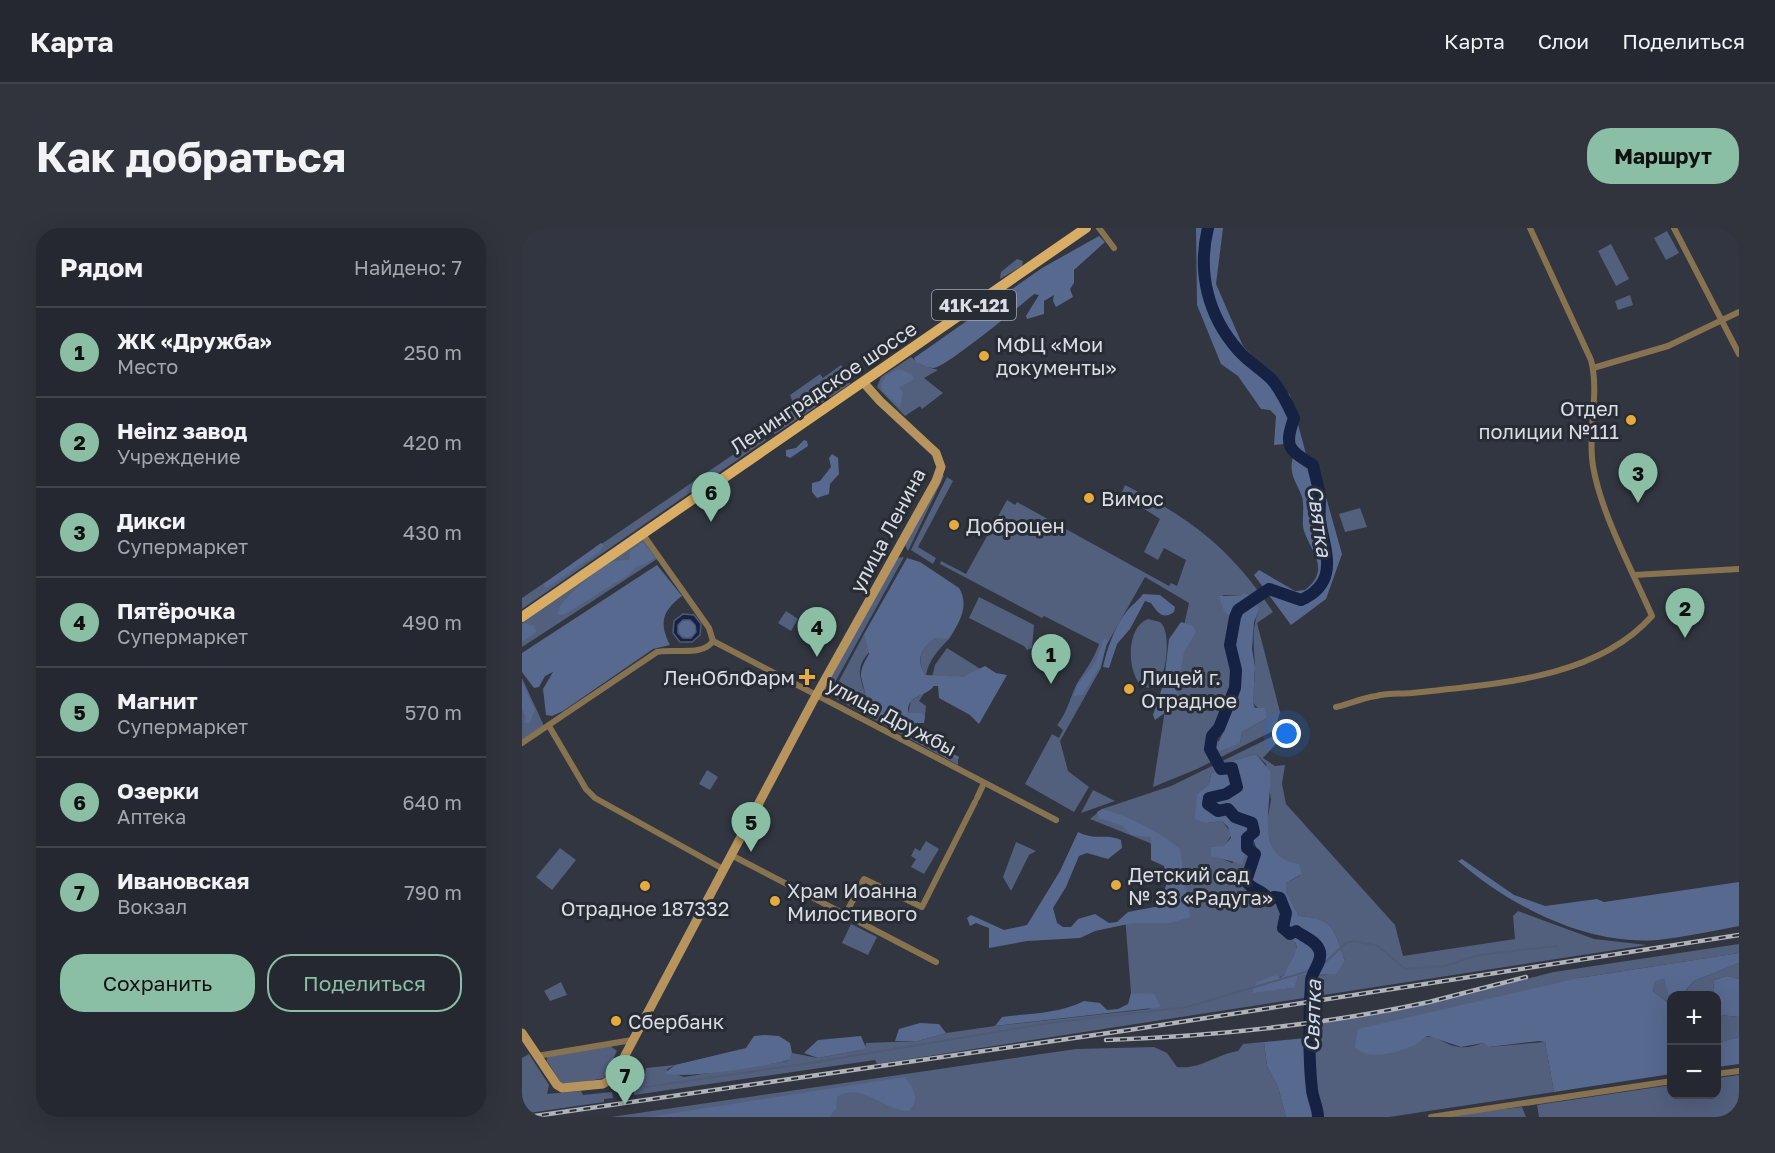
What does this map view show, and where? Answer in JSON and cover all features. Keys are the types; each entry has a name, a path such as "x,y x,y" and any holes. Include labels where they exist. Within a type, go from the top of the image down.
{"main road":[{"name":"Ленинградское шоссе","path":"522,617 1086,228"}],"street":[{"path":"1099,228 1114,248"},
{"path":"1336,707 1376,696 1515,681 1611,651 1639,631 1652,616 1611,521 1593,464 1593,368 1530,228"},
{"path":"1674,228 1739,354"},
{"path":"1593,368 1668,346 1739,312"},
{"name":"улица Ленина","path":"537,1056 557,1085 562,1088 609,1082 817,695 932,489 941,467 936,453 863,382"},
{"path":"522,743 657,652 668,649 700,650 710,647 713,641 710,628 642,533"},
{"path":"1634,575 1739,569"},
{"name":"улица Дружбы","path":"713,641 1056,820"},
{"path":"549,726 586,789 595,798 723,869"},
{"path":"845,915 864,879 922,907 984,783"},
{"path":"731,855 936,962"},
{"path":"522,1033 537,1056 632,1040"},
{"path":"1721,1073 1739,1071"},
{"path":"1431,1117 1667,1082"}],"shaded area":[{"path":"1196,228 1223,228 1216,284 1243,346 1290,395 1306,454 1317,465 1342,554 1326,599 1291,625 1254,575 1259,570 1295,591 1305,590 1317,575 1315,554 1303,527 1302,497 1292,474 1293,457 1284,444 1274,445 1276,416 1270,410 1261,409 1238,376 1221,364 1197,305"},
{"path":"1667,231 1679,253 1666,260 1654,238"},
{"path":"1099,236 1105,242 1074,270 1074,283 1070,289 1073,297 1056,307 1053,301 1054,295 1044,301 1044,314 1027,319 1026,316 1039,295 1034,294 941,365 932,368 916,362 914,358 1042,268"},
{"path":"1611,244 1629,279 1616,286 1598,251"},
{"path":"1017,259 1023,261 1022,266 1000,279 1001,272"},
{"path":"1630,295 1633,305 1618,310 1615,301"},
{"path":"911,357 921,365 938,370 924,378 943,393 922,409 920,406 905,416 877,387 881,377"},
{"path":"841,365 851,379 850,384 775,434 771,429 781,423 779,414 794,405 790,395 820,374 823,378"},
{"path":"899,369 911,374 914,379 899,388 903,392 900,407 882,391 881,384 887,375"},
{"path":"762,435 766,440 522,609 522,598"},
{"path":"804,440 807,441 808,446 790,458 786,456 786,450 796,448"},
{"path":"832,454 838,458 839,474 830,484 829,494 817,498 812,492 812,483 820,481 831,467 829,458"},
{"path":"1647,458 1653,467 1652,479 1647,483 1638,470 1638,466"},
{"path":"942,475 944,476 908,551 905,545"},
{"path":"947,477 953,481 918,547 936,558 933,564 911,550"},
{"path":"1125,485 1190,524 1242,570 1273,612 1257,623 1280,712 1277,722 1279,728 1197,769 1153,787 1165,710 1189,603 1145,577 1106,646 1101,668 1060,741 1068,771 1089,787 1074,812 1025,784 1052,734 1059,738 1063,730 1057,725 1099,644 1044,616 1042,618 940,564 941,561 966,574 1007,500 1015,505 1017,502 1169,586 1171,583 1177,586 1186,560 1164,548 1158,560 1144,552 1160,519 1121,494","holes":["1223,595 1241,596 1259,610 1254,631 1253,703 1267,718 1242,732 1240,743 1217,741 1234,707 1239,667 1234,643 1238,624 1224,610"]},
{"path":"1360,508 1367,527 1345,532 1339,514"},
{"path":"643,539 657,559 522,647 522,623"},
{"path":"601,543 604,546 599,552 548,587 544,587 545,583"},
{"path":"644,543 655,558 635,567 630,574 565,614 558,615 564,601 581,585 609,564 629,560 630,551"},
{"path":"904,557 828,695 824,690 897,558"},
{"path":"907,558 920,562 959,588 963,601 962,614 949,639 936,638 921,654 921,664 926,675 962,677 985,666 996,673 1007,675 979,724 970,715 939,698 938,686 934,686 910,702 908,713 921,713 925,716 924,723 915,723 912,733 959,757 958,760 836,698 837,695 866,699 861,672 869,654 864,634"},
{"path":"657,565 682,596 670,607 664,618 664,630 670,645 653,649 563,711 552,716 546,715 543,689 553,672 545,676 539,687 534,688 522,672 522,653"},
{"path":"1243,593 1255,597 1259,610 1254,622 1252,649 1255,667 1253,703 1255,708 1265,708 1267,718 1242,732 1240,743 1220,751 1216,748 1234,707 1239,667 1234,643 1238,624 1224,611 1219,596 1241,596"},
{"path":"1143,594 1160,595 1175,607 1174,612 1170,615 1163,615 1151,603 1145,601 1130,629 1117,644 1109,668 1103,667 1115,630 1127,611"},
{"path":"979,597 1034,625 1032,648 1027,650 1024,646 969,618"},
{"path":"786,611 798,619 791,631 778,623"},
{"path":"683,614 694,615 701,624 700,635 692,642 680,642 673,633 674,621","holes":["683,620 690,620 695,625 696,632 691,638 683,638 678,633 678,625"]},
{"path":"1148,619 1160,622 1164,627 1167,645 1162,676 1154,688 1142,687 1133,671 1131,661 1135,631"},
{"path":"683,620 691,620 696,625 694,636 683,638 678,633 678,625"},
{"path":"1181,622 1193,626 1196,632 1184,652 1174,706 1155,720 1153,715 1164,682 1169,639"},
{"path":"525,623 534,626 536,632 522,642 522,625"},
{"path":"864,634 870,650 861,665 860,674 866,699 849,696 836,698 958,760 958,765 831,696"},
{"path":"942,637 949,639 934,656 926,675 921,663 922,651 930,642"},
{"path":"1104,638 1108,640 1100,666 1083,695 1074,696 1077,685 1095,663"},
{"path":"947,648 982,670 962,677 932,677 935,665"},
{"path":"522,678 544,726 522,741"},
{"path":"522,682 535,710 529,724 524,722 526,717 522,709"},
{"path":"924,693 919,701 926,706 925,716 908,713 911,701"},
{"path":"1286,730 1290,740 1285,734 1263,758 1275,766 1285,765 1282,784 1286,804 1395,925 1403,956 1515,939 1513,916 1518,911 1594,939 1647,945 877,1064 875,1060 634,1095 633,1070 636,1075 645,1074 646,1068 675,1065 666,1070 684,1077 787,1061 792,1053 818,1058 861,1050 865,1048 866,1043 918,1041 946,1033 995,1026 1150,1009 1140,994 1131,993 1125,916 1179,910 1169,860 1150,843 1090,819 1102,809 1171,786","holes":["1256,754 1266,764 1271,800 1266,827 1274,854 1301,875 1286,883 1286,891 1299,916 1320,920 1332,928 1345,961 1326,975 1298,976 1293,988 1252,992 1284,975 1297,950 1294,936 1282,931 1277,904 1257,902 1247,891 1258,859 1250,835 1246,853 1232,863 1218,857 1232,834 1222,821 1207,823 1197,794 1209,784 1211,774 1228,762"]},
{"path":"1256,754 1270,771 1268,828 1270,841 1275,852 1284,860 1299,864 1302,874 1286,883 1286,891 1299,916 1320,920 1332,928 1345,961 1336,974 1298,976 1294,988 1252,993 1257,982 1276,975 1280,978 1284,975 1296,950 1295,941 1282,931 1277,905 1248,897 1249,881 1257,853 1251,836 1242,864 1211,856 1211,847 1224,846 1231,838 1228,827 1222,821 1207,823 1195,819 1197,794 1209,784 1211,774 1228,762"},
{"path":"707,770 718,777 710,790 699,784"},
{"path":"1093,790 1115,801 1081,813"},
{"path":"1102,809 1143,825 1180,849 1190,917 1170,923 1133,923 1095,931 1080,938 1027,941 989,948 989,928 976,923 970,926 967,918 971,915 1004,930 1027,925 1060,871 1078,832 1090,836 1116,838 1121,840 1122,848 1108,859 1087,853 1079,856 1066,887 1053,908 1057,923 1063,927 1071,927 1078,919 1095,914 1109,923 1117,922 1128,912 1160,906 1167,882 1164,866 1151,860 1151,837 1131,835 1123,826 1099,818 1097,812"},
{"path":"926,841 939,849 924,874 911,867 916,859 911,856 915,848 920,851"},
{"path":"1016,842 1036,851 1029,855 1011,891 1003,877"},
{"path":"560,848 576,860 552,890 536,877"},
{"path":"1462,859 1514,895 1545,906 1597,899 1604,902 1739,882 1739,926 1658,940 1604,937 1577,930 1525,907 1479,878 1458,861"},
{"path":"851,924 877,937 868,955 842,943"},
{"path":"1739,944 1739,953 1579,978 1422,1038 1435,1038 1450,1045 1462,1047 1483,1043 1488,1047 1545,1042 1554,1092 1389,1117 1314,1117 1307,1088 1305,1065 1306,1038 1314,1037 1313,1025 1428,1004 1554,972"},
{"path":"1739,953 1739,963 1694,981 1685,991 1667,991 1664,979 1655,981 1653,991 1667,1002 1667,1075 1554,1092 1545,1042 1488,1047 1483,1043 1461,1047 1428,1036 1410,1047 1385,1054 1368,1054 1355,1047 1358,1029 1579,978"},
{"path":"1739,963 1739,979 1727,976 1714,980 1713,991 1686,991 1694,981"},
{"path":"1727,976 1739,979 1739,1017 1721,1015 1721,991 1713,991 1714,980"},
{"path":"1664,979 1669,991 1667,1002 1653,991 1655,980"},
{"path":"561,982 567,995 550,1001 544,991"},
{"path":"1131,993 1154,994 1161,1007 995,1026 1002,1017 1054,1011 1084,1001 1100,1003 1107,1010 1118,1009 1128,1004"},
{"path":"1721,1015 1739,1017 1739,1037 1721,1042"},
{"path":"920,1023 939,1024 946,1033 918,1041 895,1041 899,1029"},
{"path":"754,1036 779,1036 790,1043 792,1053 789,1060 707,1074 665,1073 675,1065 746,1048"},
{"path":"861,1036 866,1048 861,1050 818,1058 804,1053 818,1040"},
{"path":"1739,1037 1739,1064 1721,1066 1721,1042"},
{"path":"1306,1038 1307,1089 1314,1117 1286,1117 1278,1087 1267,1066 1264,1042"},
{"path":"1264,1042 1267,1066 1278,1087 1286,1117 611,1117 1076,1049 1154,1047 1167,1053 1177,1067 1185,1067 1238,1051 1243,1044"},
{"path":"609,1045 617,1051 604,1078 569,1085 561,1083 547,1061 547,1057"},
{"path":"529,1054 549,1085 547,1094 581,1091 583,1095 612,1092 613,1098 604,1099 604,1102 522,1114 522,1058"},
{"path":"1739,1075 1739,1117 1539,1117 1537,1105 1667,1086 1667,1099 1721,1099 1721,1077"},
{"path":"905,1077 915,1098 909,1111 891,1107 855,1092 837,1097 836,1109 829,1117 649,1117"},
{"path":"1522,1107 1526,1117 1437,1117"}],"waterway":[{"name":"Святка","path":"1208,228 1204,261 1212,308 1219,323 1238,350 1276,385 1294,418 1289,435 1290,446 1293,451 1313,465 1327,556 1325,576 1321,585 1313,593 1301,600 1269,589 1238,610 1230,645 1236,670 1235,688 1219,728 1212,736 1210,749 1221,769 1232,768 1237,787 1226,794 1209,798 1208,804 1218,811 1228,809 1235,817 1252,823 1254,832 1247,838 1247,848 1255,854 1246,881 1265,895 1269,901 1274,897 1280,898 1286,913 1283,928 1290,934 1296,931 1310,940 1320,952 1311,978 1309,1022 1311,1076 1318,1117"},
{"path":"646,1087 804,1064 1049,1023 1187,1007 1319,968 1346,943 1354,941 1378,946 1405,969 1445,966 1479,955 1557,946"}],"railway":[{"path":"528,1117 1129,1030 1739,935"},
{"path":"1106,1040 1187,1036 1309,1023 1429,1002 1526,977"}],"place":[{"name":"МФЦ «Мои документы»","path":"984,356"},
{"name":"Отдел полиции №111","path":"1631,420"},
{"name":"Вимос","path":"1089,498"},
{"name":"Дикси","path":"1638,503"},
{"name":"Озерки","path":"711,522"},
{"name":"Доброцен","path":"954,525"},
{"name":"Heinz завод","path":"1685,638"},
{"name":"Пятёрочка","path":"817,657"},
{"name":"ЛенОблФарм","path":"807,677"},
{"name":"ЖК «Дружба»","path":"1051,684"},
{"name":"Лицей г. Отрадное","path":"1129,689"},
{"name":"Магнит","path":"751,852"},
{"name":"Детский сад № 33 «Радуга»","path":"1116,885"},
{"name":"Отрадное 187332","path":"645,886"},
{"name":"Храм Иоанна Милостивого","path":"775,901"},
{"name":"Сбербанк","path":"616,1021"},
{"name":"Ивановская","path":"625,1105"}]}
